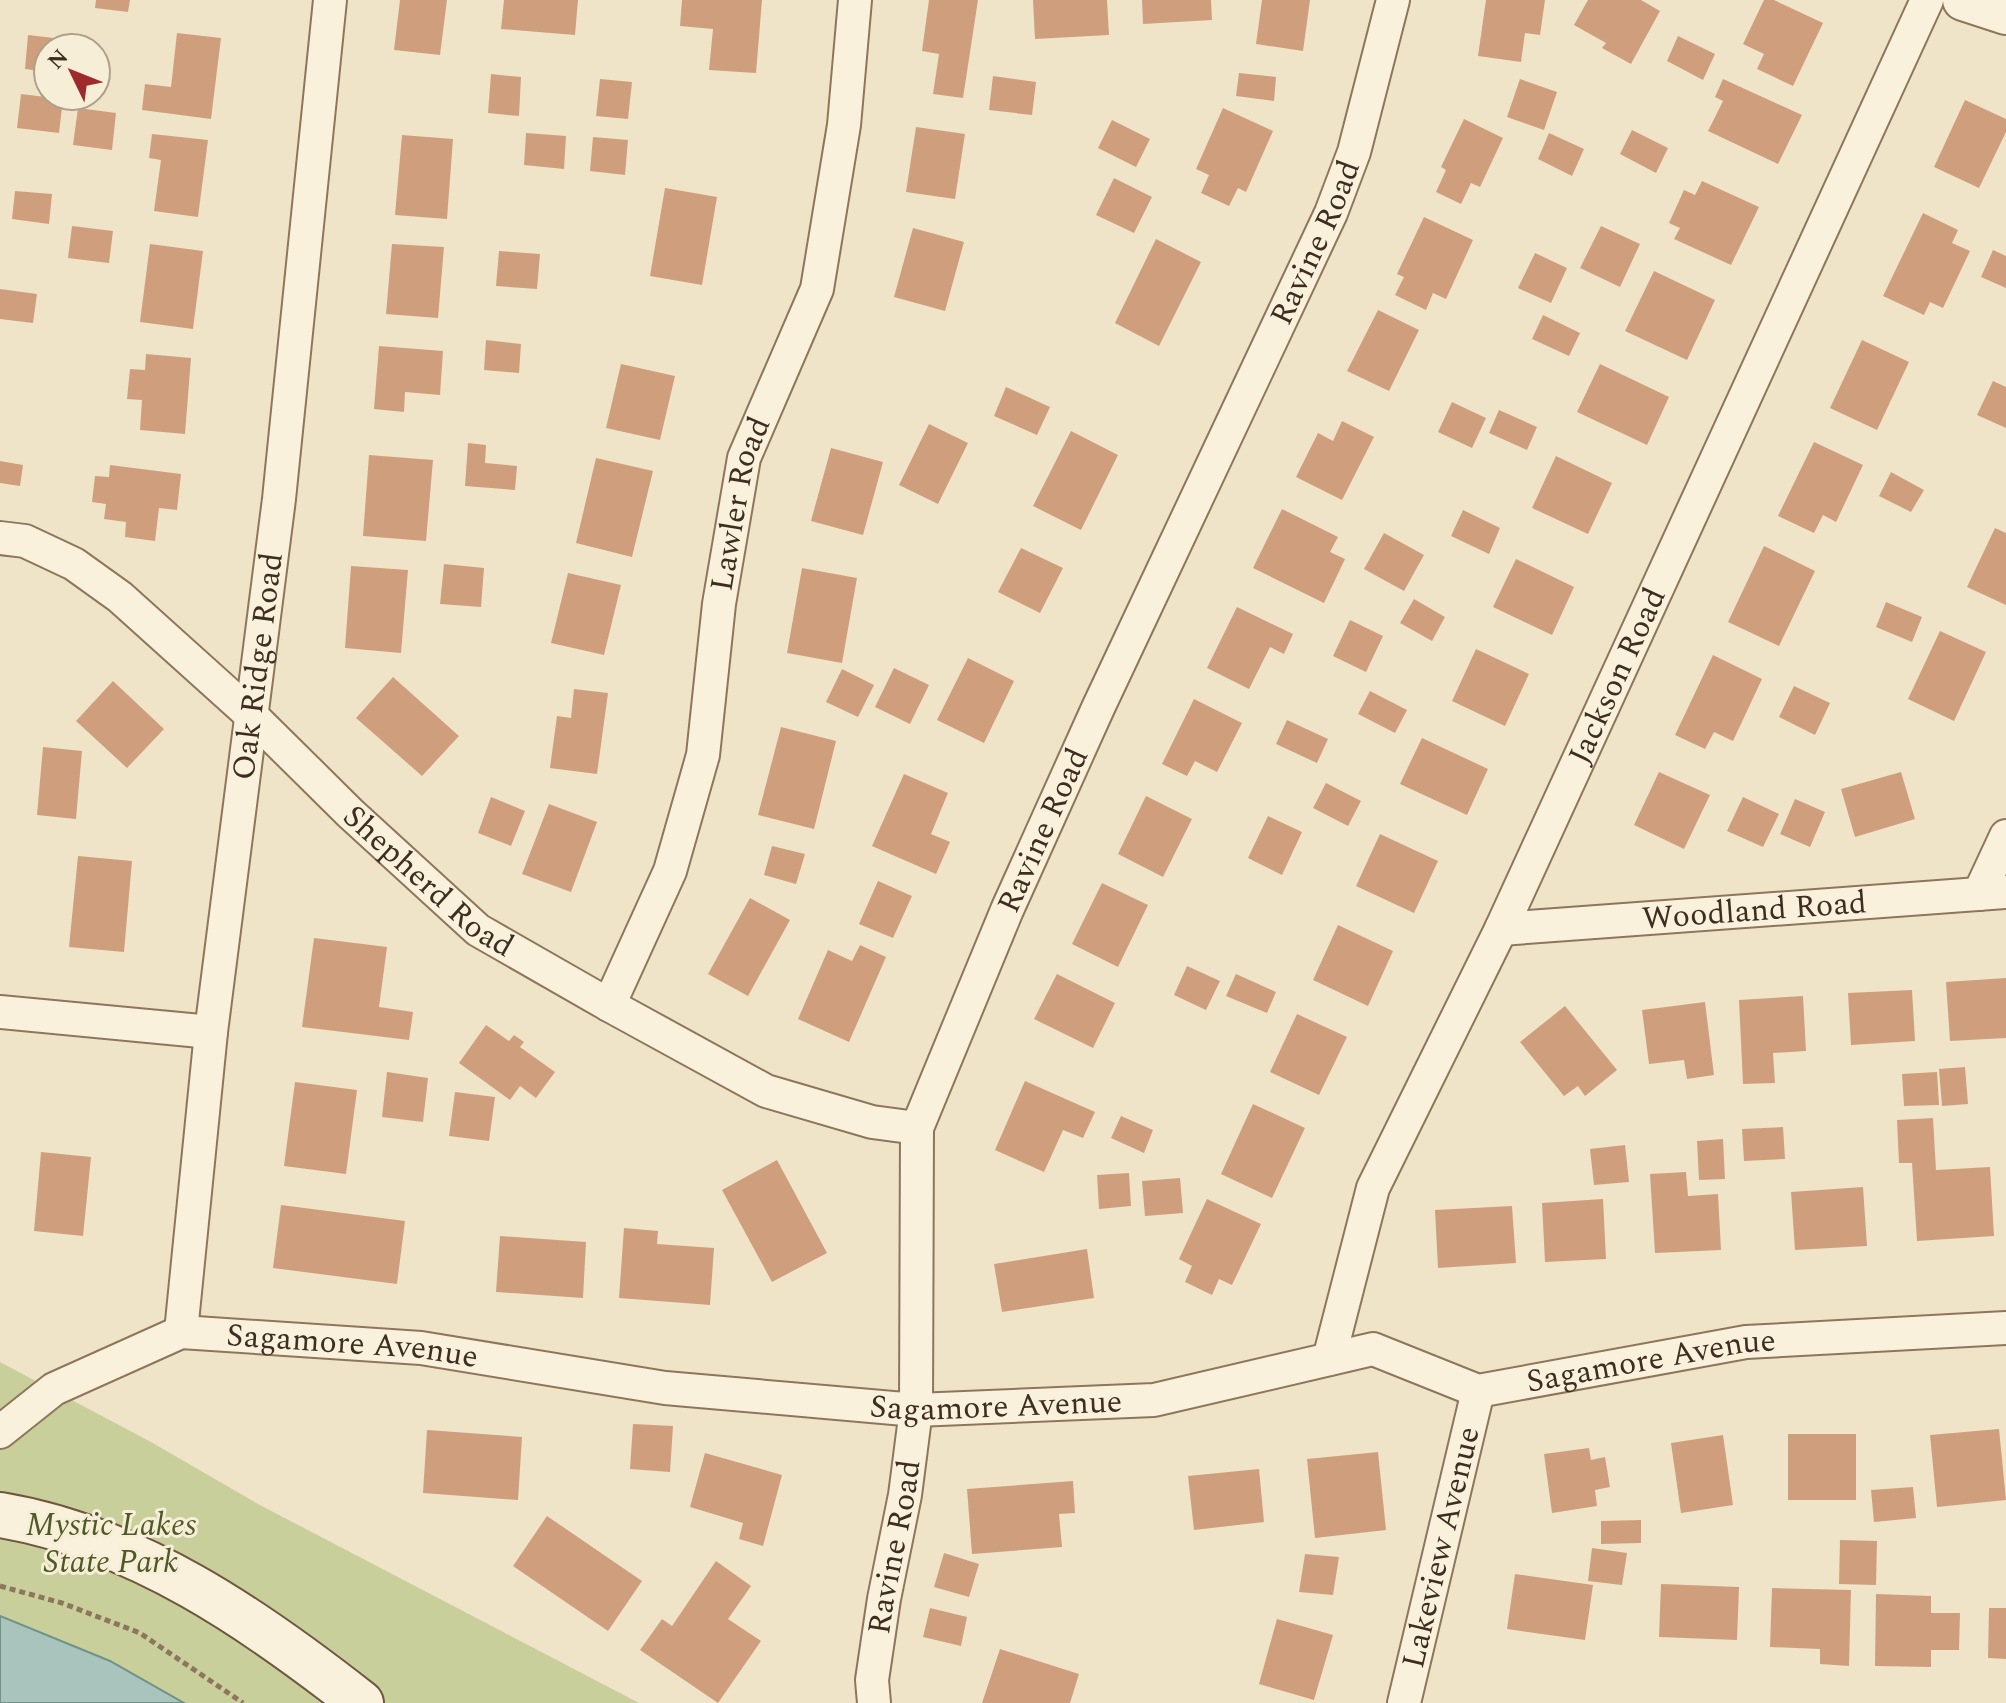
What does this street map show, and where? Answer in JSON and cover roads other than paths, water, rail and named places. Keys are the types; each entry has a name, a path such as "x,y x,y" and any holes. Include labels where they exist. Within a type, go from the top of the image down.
{"main road":[{"path":"0,1515 67,1530 177,1577 241,1615 361,1703"}],"street":[{"name":"Oak Ridge Road","path":"181,1332 211,1032 279,499 330,0"},
{"name":"Lawler Road","path":"609,1005 670,871 703,755 719,604 744,458 817,289 844,125 855,0"},
{"name":"Ravine Road","path":"874,1703 872,1680 884,1599 905,1495 916,1410 917,1128 1007,910 1098,708 1331,213 1354,152 1393,0"},
{"name":"Jackson Road","path":"1329,1359 1373,1188 1501,929 1927,0"},
{"path":"1963,0 2006,14"},
{"name":"Shepherd Road","path":"0,538 25,541 74,564 120,597 250,714 350,813 478,930 766,1091 872,1122 917,1128"},
{"path":"1992,893 2006,836"},
{"name":"Woodland Road","path":"1501,929 1992,893"},
{"path":"0,1012 211,1032"},
{"name":"Sagamore Avenue","path":"0,1432 54,1389 181,1332 421,1348 665,1388 916,1410 1154,1400 1373,1349 1478,1391 1746,1342 2006,1328"},
{"name":"Lakeview Avenue","path":"1403,1703 1478,1391"}],"water":[{"path":"0,1616 110,1661 184,1703 0,1703"}],"park label":[{"name":"Mystic Lakes State Park","path":"111,1544"}]}
